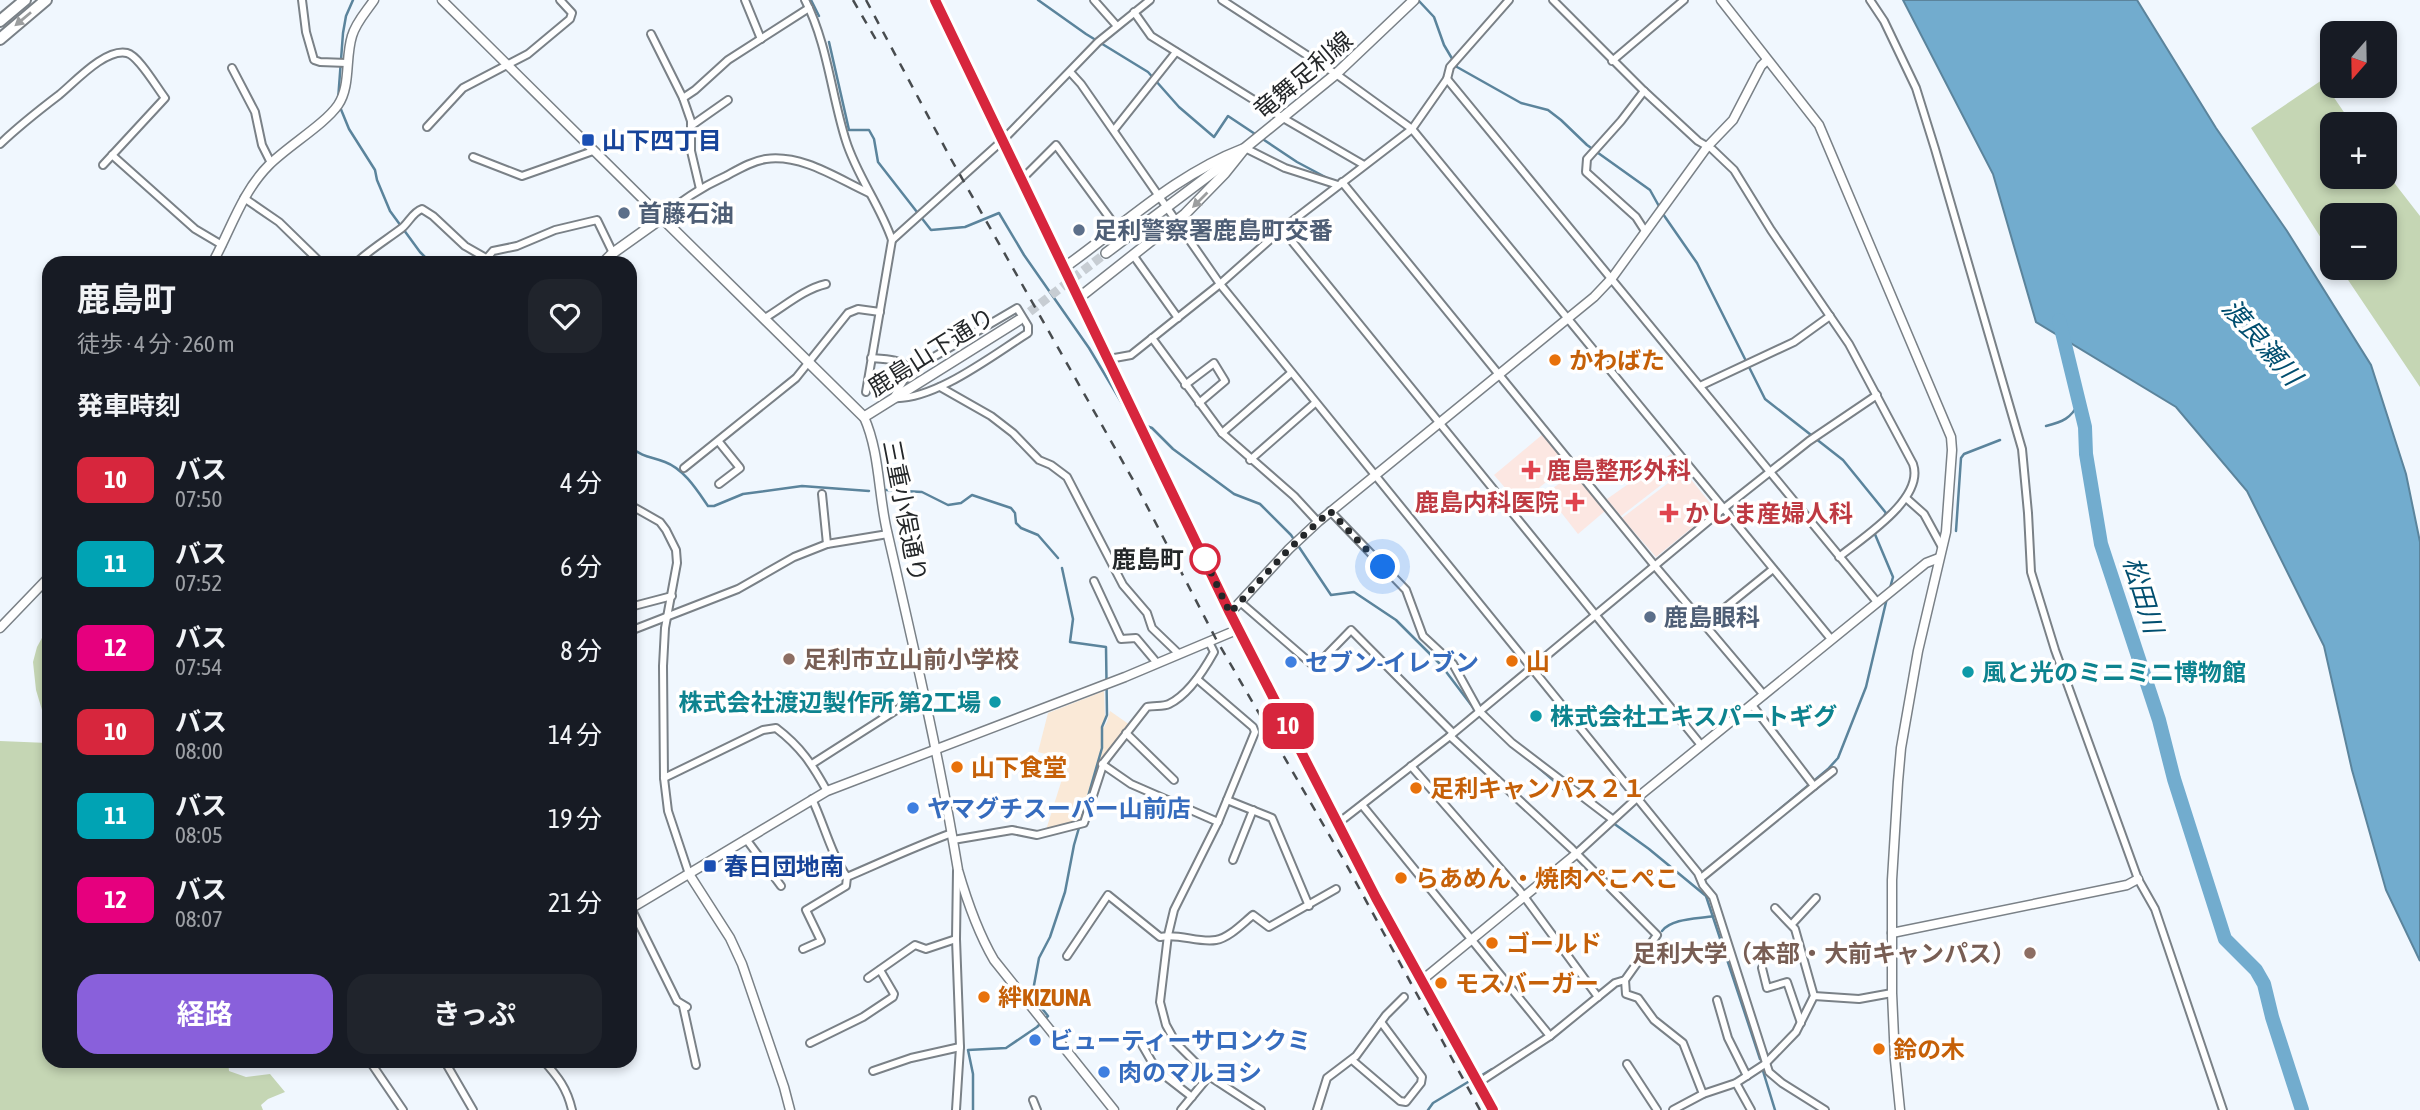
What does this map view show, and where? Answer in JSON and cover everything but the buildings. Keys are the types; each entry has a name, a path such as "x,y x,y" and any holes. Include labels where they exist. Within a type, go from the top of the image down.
{"highway":[{"path":"0,21 25,0"},
{"path":"0,39 46,0"}],"main road":[{"path":"935,0 1230,613 1337,824 1493,1110"},
{"name":"竜舞足利線","path":"1080,297 1177,221 1204,196 1245,148 1336,74 1414,0"},
{"path":"1106,253 1245,148"},
{"name":"竜舞足利線","path":"1065,267 1179,180 1217,159 1245,148"},
{"path":"610,256 662,218"},
{"name":"三重小俣通り","path":"662,218 864,417"},
{"name":"鹿島山下通り","path":"864,417 1019,320"}],"street":[{"path":"302,0 306,32 314,60 347,63"},
{"path":"216,256 256,179 336,108 343,95 355,26 374,0"},
{"name":"三重小俣通り","path":"442,0 662,218"},
{"path":"427,127 463,88 528,54 570,19 572,13 560,0"},
{"path":"745,0 761,39"},
{"path":"805,0 822,39 845,138 855,167 887,224 892,240 866,392"},
{"path":"1094,0 1116,26"},
{"path":"892,240 1003,140 1116,26 1150,0"},
{"path":"1222,0 1336,74 1412,129 1831,639"},
{"path":"1109,359 1130,355 1220,284 1282,229 1412,129 1447,79 1450,67 1510,0"},
{"path":"1553,0 1612,61 1698,141 1734,170 1771,230 1849,344 1877,396 1915,471 1906,498 1891,515 1839,556"},
{"path":"1612,61 1684,0"},
{"path":"1721,0 1809,111 1823,134 1841,182 1948,428 1952,450 1948,515 1918,651 1901,748 1894,838 1892,933 1895,1060 1900,1110"},
{"path":"1870,0 1884,21 1916,88 2022,449 2031,572 2055,650 2138,879 2155,909 2223,1110"},
{"path":"683,98 727,60 809,8"},
{"path":"1134,12 1151,36 1364,165"},
{"path":"651,34 683,98 691,126 691,151 700,189"},
{"path":"1114,130 1176,52"},
{"path":"0,144 26,118 57,96 90,67 114,54 127,53 136,59 165,98 103,165"},
{"path":"1230,613 1289,549 1330,511 1594,298 1612,278 1707,146 1733,120 1761,66 1767,60"},
{"path":"232,68 255,112 262,145 271,163"},
{"path":"1071,73 1082,84 1220,284 1701,878 1713,897 1765,1064 1774,1078 1825,1110"},
{"path":"1447,79 1877,602"},
{"path":"1644,91 1587,159 1586,172 1636,217 1645,231"},
{"path":"691,126 727,100"},
{"path":"1022,178 1056,145 1117,228"},
{"path":"1245,148 1285,168 1340,183 1500,374 1655,566 1765,695"},
{"path":"473,157 522,176 593,151"},
{"path":"112,155 186,221 222,245"},
{"path":"662,218 700,189 750,163 767,159 804,164 834,175 871,194"},
{"path":"244,198 279,222 314,256"},
{"path":"363,256 373,246 403,227 422,209 465,246 483,256"},
{"path":"491,256 493,251 517,246 555,230 597,220 613,253"},
{"path":"1282,229 1701,745"},
{"path":"1133,255 1178,318"},
{"path":"765,318 811,288 827,284"},
{"path":"1017,308 1028,326 1028,333 940,387 917,397 893,398 913,371 1017,308"},
{"path":"684,468 780,392 810,362 848,313 858,309 880,312"},
{"path":"1700,386 1794,342 1830,316"},
{"path":"1152,338 1222,433 1294,496 1318,522"},
{"path":"871,358 895,359 913,371"},
{"path":"1185,385 1214,363 1225,381 1199,403"},
{"path":"1222,433 1291,373"},
{"path":"940,387 1003,425 1039,460 1067,477 1123,585 1147,613 1153,628 1179,654"},
{"path":"1337,824 1452,735 1723,509 1772,473 1809,441 1877,396"},
{"path":"1250,460 1315,403"},
{"name":"三重小俣通り","path":"864,417 876,455 882,508 937,750 958,870 976,925 994,960 1114,1110"},
{"path":"719,442 740,468 719,484"},
{"path":"822,494 827,544"},
{"path":"1906,498 1924,514 1942,547"},
{"path":"637,509 660,523 676,550 677,563 663,666 664,778 668,811 689,874 730,938 742,964 790,1110"},
{"path":"1330,511 1406,590 1423,636 1454,664 1479,711 1512,743 1610,821"},
{"path":"637,628 738,589 794,557 827,544 888,534"},
{"path":"1421,981 1576,854 1610,821 1701,745 1926,563 1939,558"},
{"path":"1705,624 1773,569"},
{"path":"1094,581 1121,639 1136,638 1157,663"},
{"path":"0,628 42,584"},
{"path":"637,605 672,596"},
{"path":"1240,602 1315,667 1351,630 1452,735 1657,935 1625,980 1615,983 1550,1036 1478,1083"},
{"path":"637,904 827,791 1239,629"},
{"path":"847,877 900,852 952,837 1012,830 1037,835 1084,823 1102,764 1147,707 1167,705 1178,698 1196,679 1214,652 1209,642"},
{"path":"1196,679 1253,727 1255,732 1218,822 1174,910 1168,936 1161,1014 1176,1043 1209,1076 1261,1110"},
{"path":"812,764 925,694"},
{"path":"1752,705 1814,786"},
{"path":"664,778 763,730 776,728 796,744 812,764 827,791"},
{"path":"1126,733 1174,780"},
{"path":"1102,764 1131,784 1218,822"},
{"path":"1411,766 1524,896 1598,997"},
{"path":"1701,878 1833,771"},
{"path":"803,949 821,941 806,909 846,886 847,877 836,861 827,831 812,799"},
{"path":"1227,800 1272,818 1309,906"},
{"path":"1362,805 1550,1036"},
{"path":"1233,860 1253,810"},
{"path":"746,839 781,886"},
{"path":"956,1110 960,1047 956,939 958,870"},
{"path":"1892,933 2127,885 2138,879"},
{"path":"1067,956 1108,895 1160,937 1214,941 1223,938 1253,915 1269,927 1336,889"},
{"path":"1792,925 1816,898"},
{"path":"1673,1110 1703,1094 1736,1083 1765,1064 1796,1032 1801,1023 1814,996 1795,929 1775,908"},
{"path":"637,922 677,1001 685,1006 696,1065"},
{"path":"868,978 915,945 926,949 956,939"},
{"path":"1762,968 1768,988 1787,982 1801,1023"},
{"path":"810,1043 863,1017 893,997 880,970"},
{"path":"1625,980 1626,994 1638,998 1654,1020 1683,1043 1703,1094"},
{"path":"1814,996 1859,999 1892,993"},
{"path":"1317,1110 1327,1078 1352,1060 1404,997"},
{"path":"1717,1000 1728,1038 1747,1076"},
{"path":"1352,1060 1400,1101 1405,1102 1420,1083 1422,1077 1381,1022"},
{"path":"1140,1043 1156,1069 1192,1097"},
{"path":"873,1070 936,1051 960,1047"},
{"path":"1627,1064 1657,1110"},
{"path":"374,1068 403,1110"},
{"path":"449,1068 473,1110"},
{"path":"550,1068 562,1081 572,1110"},
{"path":"1181,1110 1209,1076"},
{"path":"1736,1083 1751,1110"},
{"path":"1033,1100 1037,1110"}],"shaded area":[{"name":"鹿島整形外科","path":"1543,434 1567,465 1519,504 1494,475"},
{"path":"1671,454 1683,468 1621,516 1607,499"},
{"name":"かしま産婦人科","path":"1684,471 1715,509 1656,557 1622,518"},
{"name":"鹿島内科医院","path":"1574,473 1605,511 1578,534 1546,493"},
{"path":"1104,691 1105,717 1102,726 1107,722 1110,711 1130,725 1098,767 1082,821 1046,830 1068,760 1038,752 1048,713"}],"green space":[{"path":"2320,81 2320,98 2334,98 2344,112 2320,112 2320,189 2397,189 2397,186 2420,216 2420,387 2348,280 2397,280 2397,203 2320,203 2320,237 2251,128"},
{"path":"42,638 42,710 36,690 33,662"},
{"path":"0,741 42,743 42,1068 229,1068 229,1071 246,1077 270,1074 285,1092 268,1099 261,1105 263,1110 0,1110"}],"water":[{"name":"渡良瀬川","path":"1903,0 2137,0 2216,128 2287,231 2371,365 2406,474 2420,542 2420,961 2386,890 2352,770 2324,646 2247,491 2176,407 2036,322 1993,174"}],"waterway":[{"path":"338,100 343,33 353,0"},
{"path":"811,0 819,16"},
{"path":"1038,0 1086,34 1148,72 1179,107 1214,137 1228,116 1297,162 1329,179"},
{"path":"1418,0 1434,17 1444,45 1457,67 1521,103 1548,110 1587,145 1650,190 1660,208"},
{"path":"829,42 849,130 869,130 874,139 878,162 931,230 965,227 999,213 1024,255 1089,348 1132,420"},
{"path":"340,107 349,129 375,170 390,211 424,256"},
{"path":"1663,214 1697,263 1765,399 1843,460 1886,513 1883,518"},
{"name":"松田川","path":"2059,320 2085,427 2086,454 2101,544 2159,720 2174,779 2225,939 2256,970 2264,984 2302,1110"},
{"path":"2046,426 2066,419 2079,403"},
{"path":"1144,425 1152,428 1173,449 1234,494 1260,504 1291,535 1331,595 1354,592 1396,620 1441,665 1475,710"},
{"path":"1956,531 1961,458 1964,454 2000,440"},
{"path":"637,451 672,465 690,481 708,506 743,494 802,486 869,491"},
{"path":"886,490 922,492 948,505 961,503 972,495 1011,508 1015,513 1016,523 1038,535 1058,558"},
{"path":"1874,532 1893,577 1890,588"},
{"path":"973,1110 973,1074 968,1050 1006,1048 1048,1016 1032,996 1039,958 1050,937 1065,892 1074,845 1102,748 1102,727 1107,715 1106,647 1070,642 1073,619 1062,568"},
{"path":"1750,834 1838,758 1866,687 1887,598"},
{"path":"1484,720 1502,737"},
{"path":"1526,757 1567,792 1582,800"},
{"path":"1598,812 1649,849 1706,896 1760,1059"},
{"path":"1662,931 1679,921 1714,916"},
{"path":"1482,1075 1492,1069"},
{"path":"1763,1071 1775,1110"},
{"path":"1428,1110 1433,1103 1468,1082"}],"tunnel":[{"path":"1019,320 1106,253"}],"railway":[{"path":"853,0 879,45"},
{"path":"866,0 951,159 1137,487 1216,639 1346,864 1480,1110"}],"bus line":[{"name":"10","path":"935,0 1090,317 1230,613 1376,898 1493,1110"}],"place":[{"name":"山下四丁目","path":"588,140"},
{"name":"首藤石油","path":"624,213"},
{"name":"足利警察署鹿島町交番","path":"1079,230"},
{"name":"かわばた","path":"1555,360"},
{"name":"鹿島整形外科","path":"1531,470"},
{"name":"鹿島内科医院","path":"1575,502"},
{"name":"かしま産婦人科","path":"1669,513"},
{"name":"鹿島町","path":"1205,559"},
{"name":"鹿島眼科","path":"1650,617"},
{"name":"足利市立山前小学校","path":"789,659"},
{"name":"山","path":"1512,661"},
{"name":"セブン-イレブン","path":"1291,662"},
{"name":"風と光のミニミニ博物館","path":"1968,672"},
{"name":"株式会社渡辺製作所 第2工場","path":"995,702"},
{"name":"株式会社エキスパートギグ","path":"1536,716"},
{"name":"山下食堂","path":"957,767"},
{"name":"足利キャンパス２１","path":"1416,788"},
{"name":"ヤマグチスーパー山前店","path":"913,808"},
{"name":"春日団地南","path":"710,866"},
{"name":"らあめん・焼肉ぺこぺこ","path":"1401,878"},
{"name":"ゴールド","path":"1492,943"},
{"name":"足利大学（本部・大前キャンパス）","path":"2030,953"},
{"name":"モスバーガー","path":"1441,983"},
{"name":"絆KIZUNA","path":"984,997"},
{"name":"ビューティーサロンクミ","path":"1035,1040"},
{"name":"鈴の木","path":"1879,1049"},
{"name":"肉のマルヨシ","path":"1104,1072"}],"route":[{"path":"1205,559 1200,549 1230,613 1289,549 1330,511 1383,567"}]}
